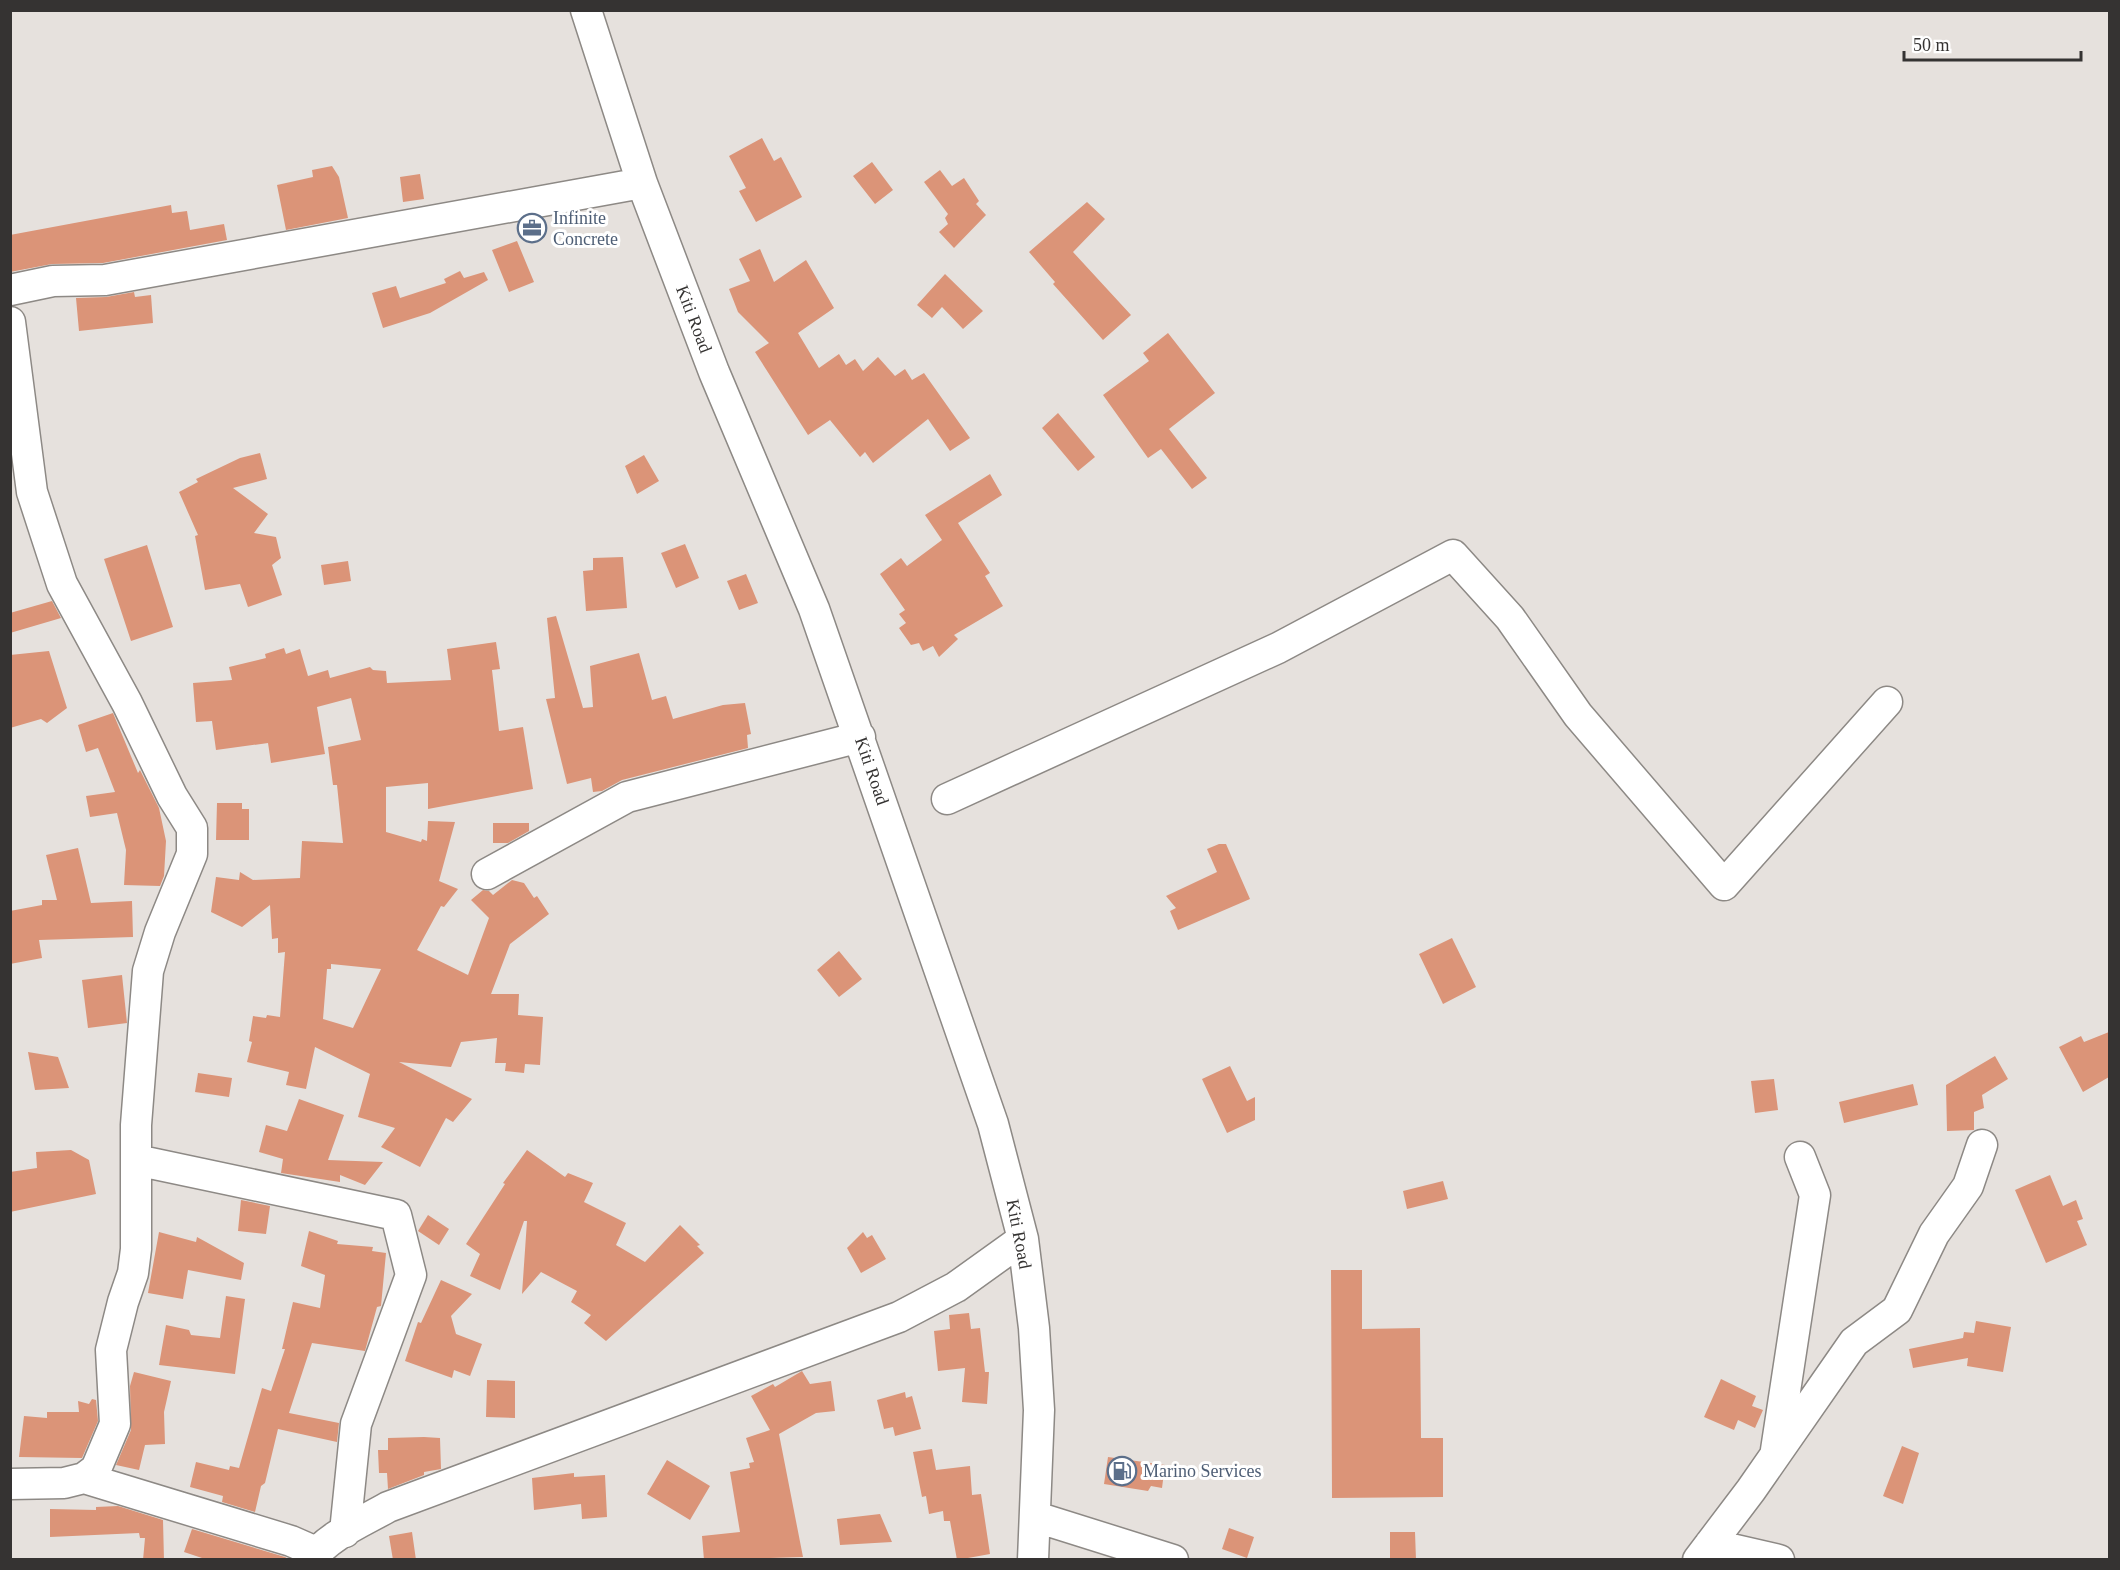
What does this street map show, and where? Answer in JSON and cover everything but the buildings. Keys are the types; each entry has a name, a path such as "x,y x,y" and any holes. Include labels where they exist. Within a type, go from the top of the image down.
{"street":[{"name":"Kiti Road","path":"586,10 642,183 714,372 814,609 989,1113 1023,1239 1034,1328 1039,1410 1033,1560"},
{"path":"10,290 53,281 105,280 642,183"},
{"path":"10,322 32,492 62,584 127,703 172,796 192,828 192,854 160,932 148,972 138,1086 136,1250 133,1274 123,1302 111,1350 115,1424 96,1469 84,1478 64,1483 10,1484"},
{"path":"947,799 1278,648 1453,555 1510,618 1578,715 1724,885 1887,702"},
{"path":"487,874 627,797 860,737"},
{"path":"1704,1552 1775,1456 1854,1342 1897,1310 1934,1234 1968,1186 1982,1144"},
{"path":"1775,1456 1815,1195 1800,1157"},
{"path":"136,1160 396,1215 411,1275 356,1424 345,1532"},
{"path":"84,1478 291,1541 314,1556 345,1532 388,1507 899,1317 956,1287 1023,1239"},
{"path":"1036,1517 1173,1560"},
{"path":"1704,1552 1779,1560"}],"place":[{"name":"Infinite Concrete","path":"532,228"},
{"name":"Marino Services","path":"1122,1471"}]}
